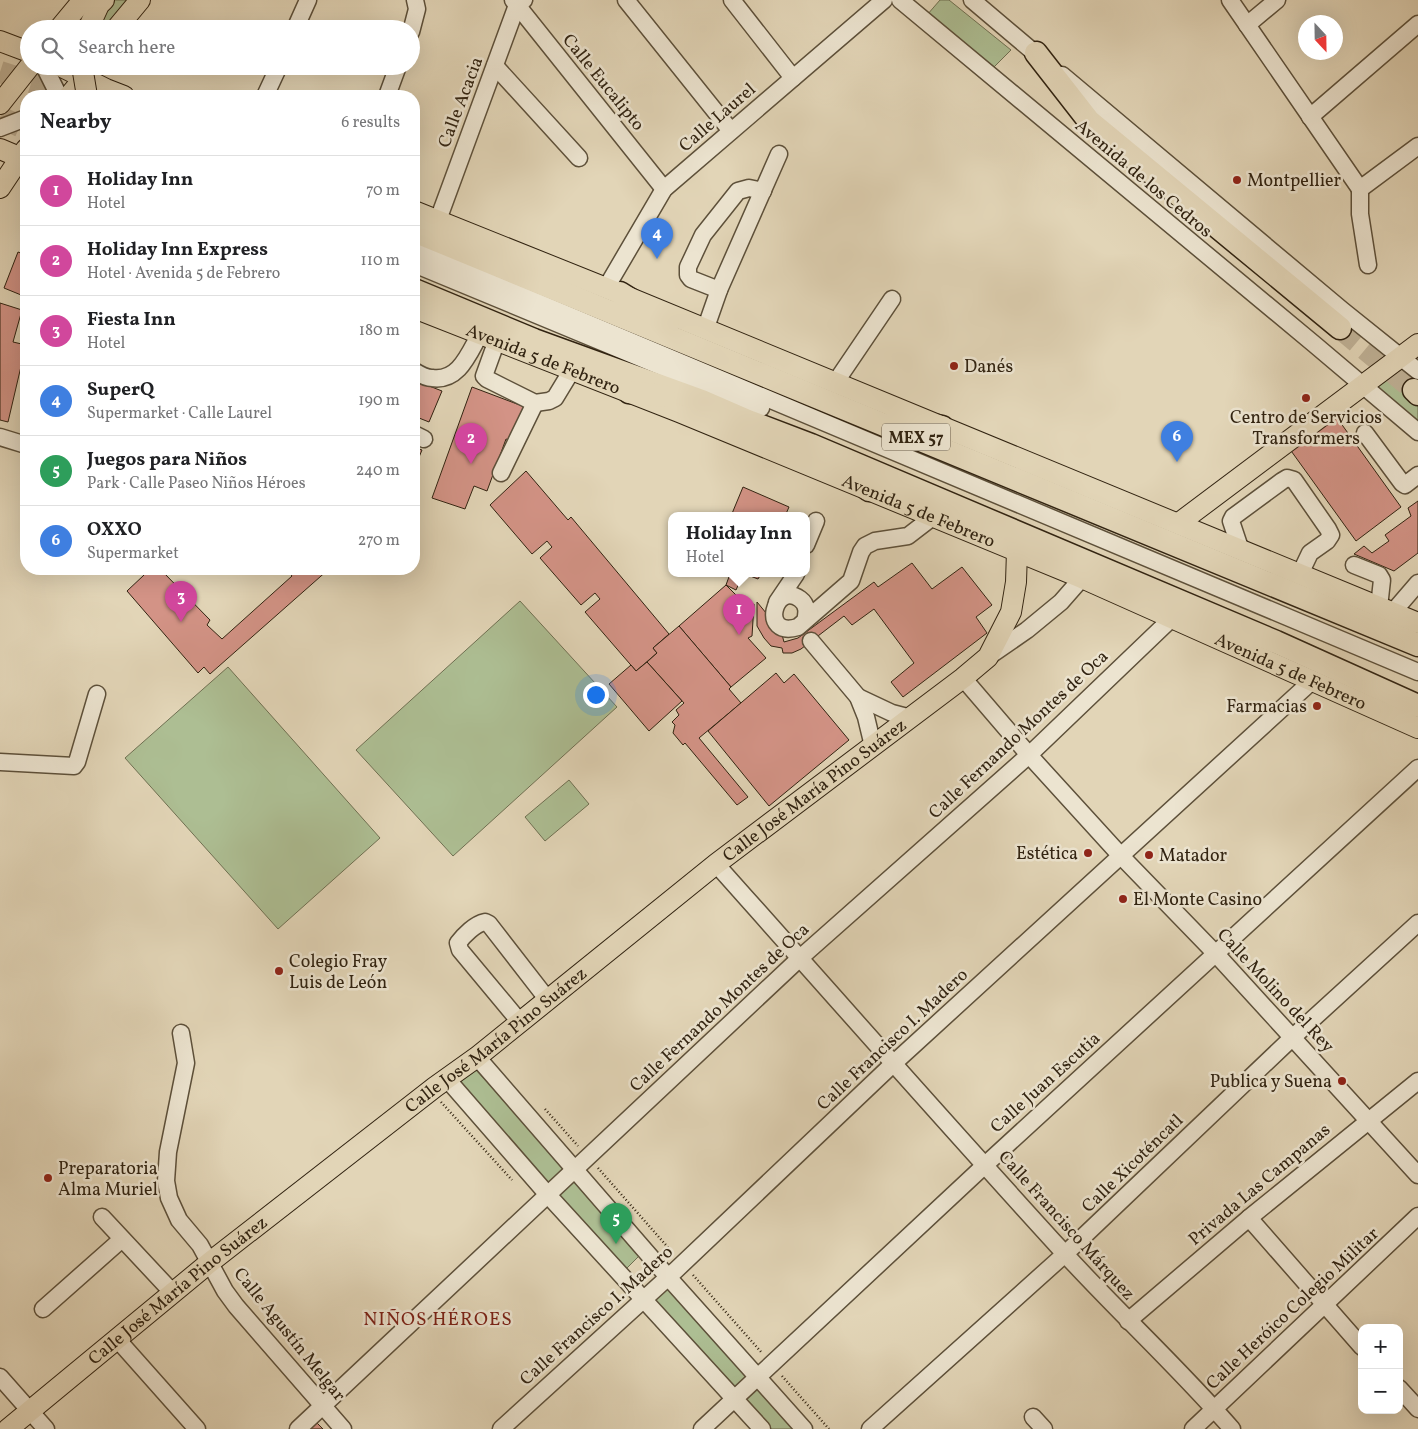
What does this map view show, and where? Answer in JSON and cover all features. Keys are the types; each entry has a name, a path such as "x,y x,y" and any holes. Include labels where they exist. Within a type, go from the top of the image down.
{"highway":[{"path":"1036,54 1089,120 1340,328"},
{"name":"MEX 57","path":"420,233 1418,645"},
{"path":"613,291 729,360"},
{"name":"Avenida 5 de Febrero","path":"420,292 534,340 702,401 811,445 1276,642 1418,706"},
{"path":"629,392 702,401"},
{"path":"845,408 942,427"},
{"path":"811,445 869,490"}],"main road":[{"path":"67,20 83,0"},
{"path":"92,20 104,0"},
{"path":"123,20 140,0"},
{"path":"0,42 20,49"},
{"path":"0,104 23,75"},
{"path":"74,90 86,77 109,90"},
{"path":"0,149 20,154"},
{"path":"0,188 20,160"},
{"path":"420,213 1240,548 1418,623"},
{"path":"420,303 482,335"},
{"name":"Avenida 5 de Febrero","path":"420,310 629,392 1018,551 1418,728"},
{"path":"1179,523 1418,344"},
{"path":"1018,551 1089,574 1199,621 1418,720"},
{"name":"Calle José María Pino Suárez","path":"8,1429 210,1263 478,1057 716,864 911,718 988,657 1011,612 1016,582 1018,551"}],"street":[{"path":"299,20 308,0"},
{"path":"414,20 417,9 415,0"},
{"path":"626,0 731,131"},
{"path":"732,0 793,78"},
{"name":"Calle Laurel","path":"613,291 664,189 884,0"},
{"name":"Avenida de los Cedros","path":"900,0 918,5 1418,432"},
{"name":"Avenida de los Cedros","path":"972,0 1400,357 1417,385"},
{"path":"1230,0 1360,190 1363,241 1368,265"},
{"path":"1247,25 1277,0"},
{"name":"Calle Acacia","path":"438,220 518,2"},
{"name":"Calle Eucalipto","path":"518,2 664,189"},
{"path":"1310,117 1418,24"},
{"path":"495,66 579,158"},
{"path":"48,75 56,90"},
{"path":"272,90 277,75"},
{"path":"389,90 395,75"},
{"path":"0,128 20,120"},
{"path":"0,132 20,127"},
{"path":"1360,190 1418,146"},
{"path":"706,330 719,290 779,154"},
{"path":"719,290 691,279 688,275 688,267 703,235 738,191 749,188 763,191"},
{"path":"420,253 1418,672"},
{"path":"420,267 657,366 861,448 1418,683"},
{"path":"836,383 892,299"},
{"path":"420,373 432,378 448,377 459,369 482,335"},
{"path":"482,335 484,376 535,403 550,401 555,398 572,370"},
{"path":"501,473 535,403"},
{"path":"1365,432 1402,483 1405,485 1418,475"},
{"path":"0,437 20,443"},
{"path":"1240,548 1231,521 1233,516 1287,478 1294,480 1331,536 1310,554 1300,574"},
{"path":"804,630 851,580 865,546 874,542 908,536 934,516"},
{"path":"810,535 816,521"},
{"path":"1354,564 1379,575 1382,580 1386,609"},
{"path":"794,577 774,608 774,616 777,623 783,628 804,630 858,697 868,724 873,746"},
{"name":"Calle José María Pino Suárez","path":"988,657 1027,630 1061,602 1082,578"},
{"path":"1386,609 1418,583"},
{"path":"777,602 784,597 800,598 807,612 804,630"},
{"name":"Calle Fernando Montes de Oca","path":"298,1429 800,958 1029,755 1171,619"},
{"name":"Calle Molino del Rey","path":"963,678 1029,755 1121,856 1216,954 1418,1175"},
{"name":"Calle Francisco I. Madero","path":"501,1429 668,1278 894,1063 1312,681"},
{"path":"0,762 74,766 77,762 97,694"},
{"path":"858,697 892,713 911,718"},
{"name":"Calle Juan Escutia","path":"702,1429 985,1165 1418,768"},
{"name":"Calle Francisco Márquez","path":"716,864 1065,1254 1232,1429"},
{"path":"520,1022 460,950 458,944 479,923 485,922 489,924 548,1000"},
{"name":"Calle Xicoténcatl","path":"870,1429 1065,1254 1293,1037 1418,922"},
{"name":"Calle Agustín Melgar","path":"181,1033 186,1063 168,1152 166,1182 169,1198 179,1220 200,1245 225,1291 236,1306 342,1429"},
{"path":"478,1057 668,1278 804,1429"},
{"path":"447,1079 548,1195 762,1429"},
{"name":"Privada Las Campanas","path":"1128,1321 1249,1218 1418,1081"},
{"name":"Calle Heróico Colegio Militar","path":"1193,1429 1418,1216"},
{"path":"102,1217 173,1293"},
{"path":"1249,1218 1323,1305 1358,1343"},
{"path":"43,1309 122,1239"},
{"path":"117,1339 197,1429"},
{"path":"0,1377 46,1429"},
{"path":"1403,1392 1418,1409"},
{"path":"1032,1417 1044,1429"}],"path":[{"path":"542,1106 829,1429"}],"green space":[{"path":"97,0 131,0 114,20 80,20"},
{"path":"940,0 949,0 1011,50 991,70 927,15"},
{"path":"1400,357 1418,371 1418,432 1363,386"},
{"path":"520,601 617,707 453,856 356,750"},
{"path":"228,667 380,838 278,929 125,758"},
{"path":"569,780 589,804 545,841 525,817"},
{"path":"475,1069 644,1251 626,1269 451,1088"},
{"path":"668,1277 804,1429 762,1429 644,1300"}],"building":[{"path":"18,252 20,253 20,295 4,288"},
{"path":"0,303 20,309 20,317 13,342 20,344 20,371 8,422 0,420"},
{"path":"420,382 442,391 429,422 420,418"},
{"path":"472,387 525,407 512,441 506,439 487,491 474,486 465,509 432,498"},
{"path":"1335,415 1401,507 1356,541 1289,448"},
{"path":"526,471 568,520 571,517 669,634 653,648 657,653 636,671 585,612 600,599 595,593 581,605 540,558 552,547 547,541 532,554 490,505"},
{"path":"743,487 789,507 787,512 733,512"},
{"path":"1418,501 1418,553 1394,571 1354,554 1364,546 1372,553 1389,541 1385,535 1411,516 1408,508"},
{"path":"912,563 932,589 962,567 992,605 976,617 987,633 903,697 891,682 914,663 874,609 852,625 844,616 801,649 792,653 783,653 782,648 771,646 757,626 757,602 781,631 784,642 798,638 874,582 878,587"},
{"path":"144,575 166,575 210,620 207,625 222,639 291,575 322,575 210,674 204,667 198,673 127,591"},
{"path":"729,577 738,577 737,580 740,581 736,590 726,585"},
{"path":"726,585 748,607 754,604 752,636 748,638 766,658 731,687 679,626"},
{"path":"679,626 731,687 729,689 741,703 699,738 748,797 737,805 685,743 683,745 673,733 675,725 672,722 679,715 676,710 684,703 647,662 657,653 653,648"},
{"path":"647,662 682,701 649,731 609,684 631,665 636,671"},
{"path":"776,673 784,683 794,674 849,740 769,806 708,731"},
{"path":"315,1421 323,1429 307,1429"}],"tunnel":[{"path":"0,72 56,90"},
{"path":"0,117 20,126"},
{"path":"1340,328 1414,390"}],"place":[{"name":"Montpellier","path":"1237,180"},
{"name":"SuperQ","path":"657,259"},
{"name":"Danés","path":"954,366"},
{"name":"Centro de Servicios Transformers","path":"1306,398"},
{"name":"OXXO","path":"1177,462"},
{"name":"Holiday Inn Express","path":"471,464"},
{"name":"Fiesta Inn","path":"181,622"},
{"name":"Holiday Inn","path":"739,635"},
{"name":"Farmacias","path":"1317,706"},
{"name":"Estética","path":"1088,853"},
{"name":"Matador","path":"1149,855"},
{"name":"El Monte Casino","path":"1123,899"},
{"name":"Colegio Fray Luis de León","path":"279,971"},
{"name":"Publica y Suena","path":"1342,1081"},
{"name":"Preparatoria Alma Muriel","path":"48,1178"},
{"name":"Juegos para Niños","path":"616,1244"}],"district":[{"name":"NIÑOS HÉROES","path":"438,1318"}]}
